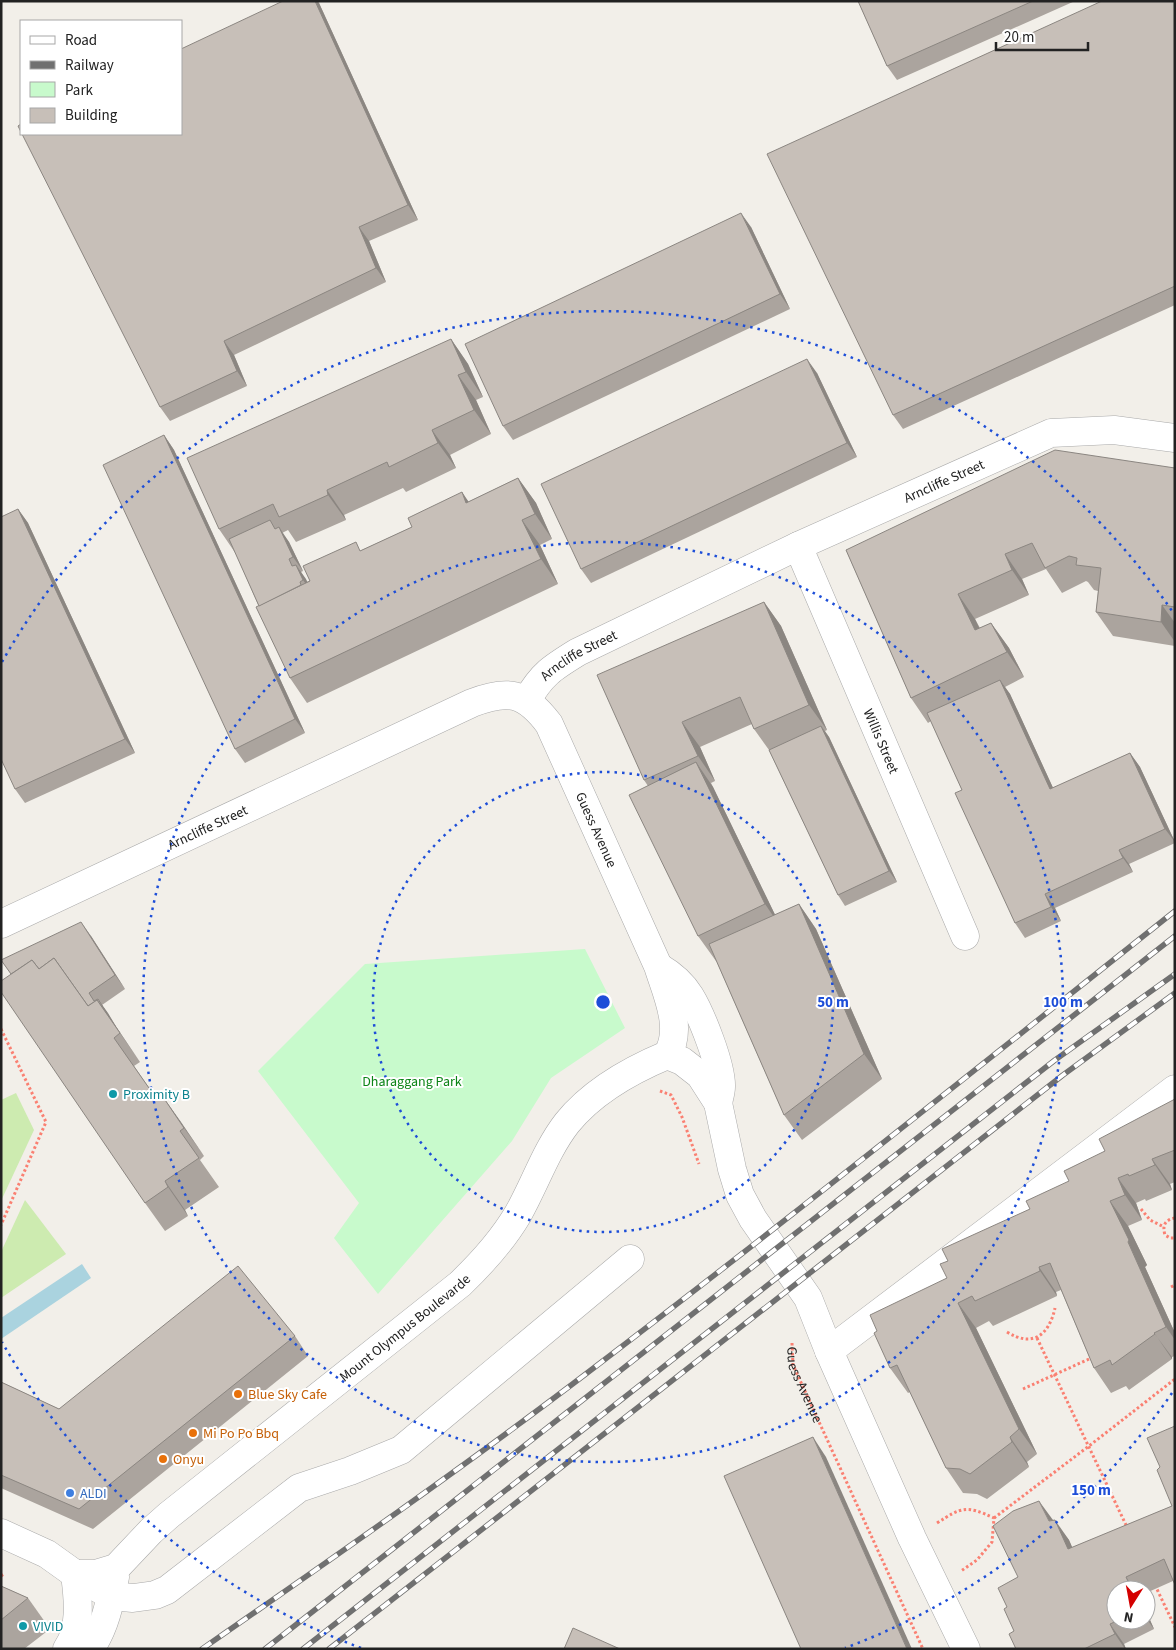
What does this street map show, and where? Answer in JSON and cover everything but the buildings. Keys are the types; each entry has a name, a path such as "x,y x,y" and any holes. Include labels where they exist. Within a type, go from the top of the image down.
{"street":[{"name":"Arncliffe Street","path":"1,924 472,703 495,695 508,695 527,700 543,675 578,652 798,546 1051,433 1114,430 1175,438"},
{"name":"Willis Street","path":"798,546 965,936"},
{"name":"Guess Avenue","path":"527,700 549,724 658,966 674,1023 671,1049 668,1055 682,1061 700,1075 718,1103 732,1169 740,1195 753,1220 808,1298 828,1351 912,1538 966,1649"},
{"name":"Guess Avenue","path":"658,966 673,976 689,994 705,1026 722,1086 718,1103"},
{"name":"Mount Olympus Boulevarde","path":"116,1568 169,1515 460,1284 483,1262 504,1235 522,1205 556,1139 568,1122 585,1104 605,1089 646,1064 668,1055"},
{"path":"828,1351 1175,1089"},
{"path":"1,1533 47,1554 111,1596 133,1598 155,1595 167,1590 299,1488 350,1471 401,1450 630,1260"},
{"path":"75,1574 96,1574 116,1568 111,1596 101,1632 90,1649"},
{"path":"66,1649 71,1642 75,1629 79,1604 75,1574"}],"path":[{"path":"1,1029 46,1122 1,1224"},
{"path":"658,1090 671,1095 682,1117 700,1169"},
{"path":"1141,1209 1150,1220 1164,1227"},
{"path":"1175,1218 1168,1219 1164,1224 1165,1235 1175,1238"},
{"path":"1007,1332 1015,1337 1026,1340 1037,1338 1047,1330 1055,1308"},
{"path":"1037,1338 1130,1533"},
{"name":"Guess Avenue","path":"792,1340 793,1366 924,1649"},
{"path":"1023,1389 1090,1359"},
{"path":"936,1588 977,1560 992,1542 994,1518 1175,1379"},
{"path":"912,1538 957,1510 976,1510 994,1518"},
{"path":"1151,1577 1175,1627"}],"green space":[{"name":"Dharaggang Park","path":"585,949 625,1028 551,1078 512,1141 378,1294 334,1238 359,1203 258,1071 365,964"},
{"path":"16,1093 34,1130 1,1201 1,1100"},
{"path":"25,1200 66,1254 1,1298 1,1252"}],"water":[{"path":"82,1264 91,1278 1,1339 1,1318"}],"railway":[{"path":"202,1649 447,1477 665,1314 1175,911"},
{"path":"265,1649 1175,936"},
{"path":"303,1649 1055,1060 1175,974"},
{"path":"329,1649 1063,1075 1175,993"}],"place":[{"name":"Proximity B","path":"113,1094"},
{"name":"Blue Sky Cafe","path":"238,1394"},
{"name":"Mi Po Po Bbq","path":"193,1433"},
{"name":"Onyu","path":"163,1459"},
{"name":"ALDI","path":"70,1493"},
{"name":"VIVID","path":"23,1626"}]}
